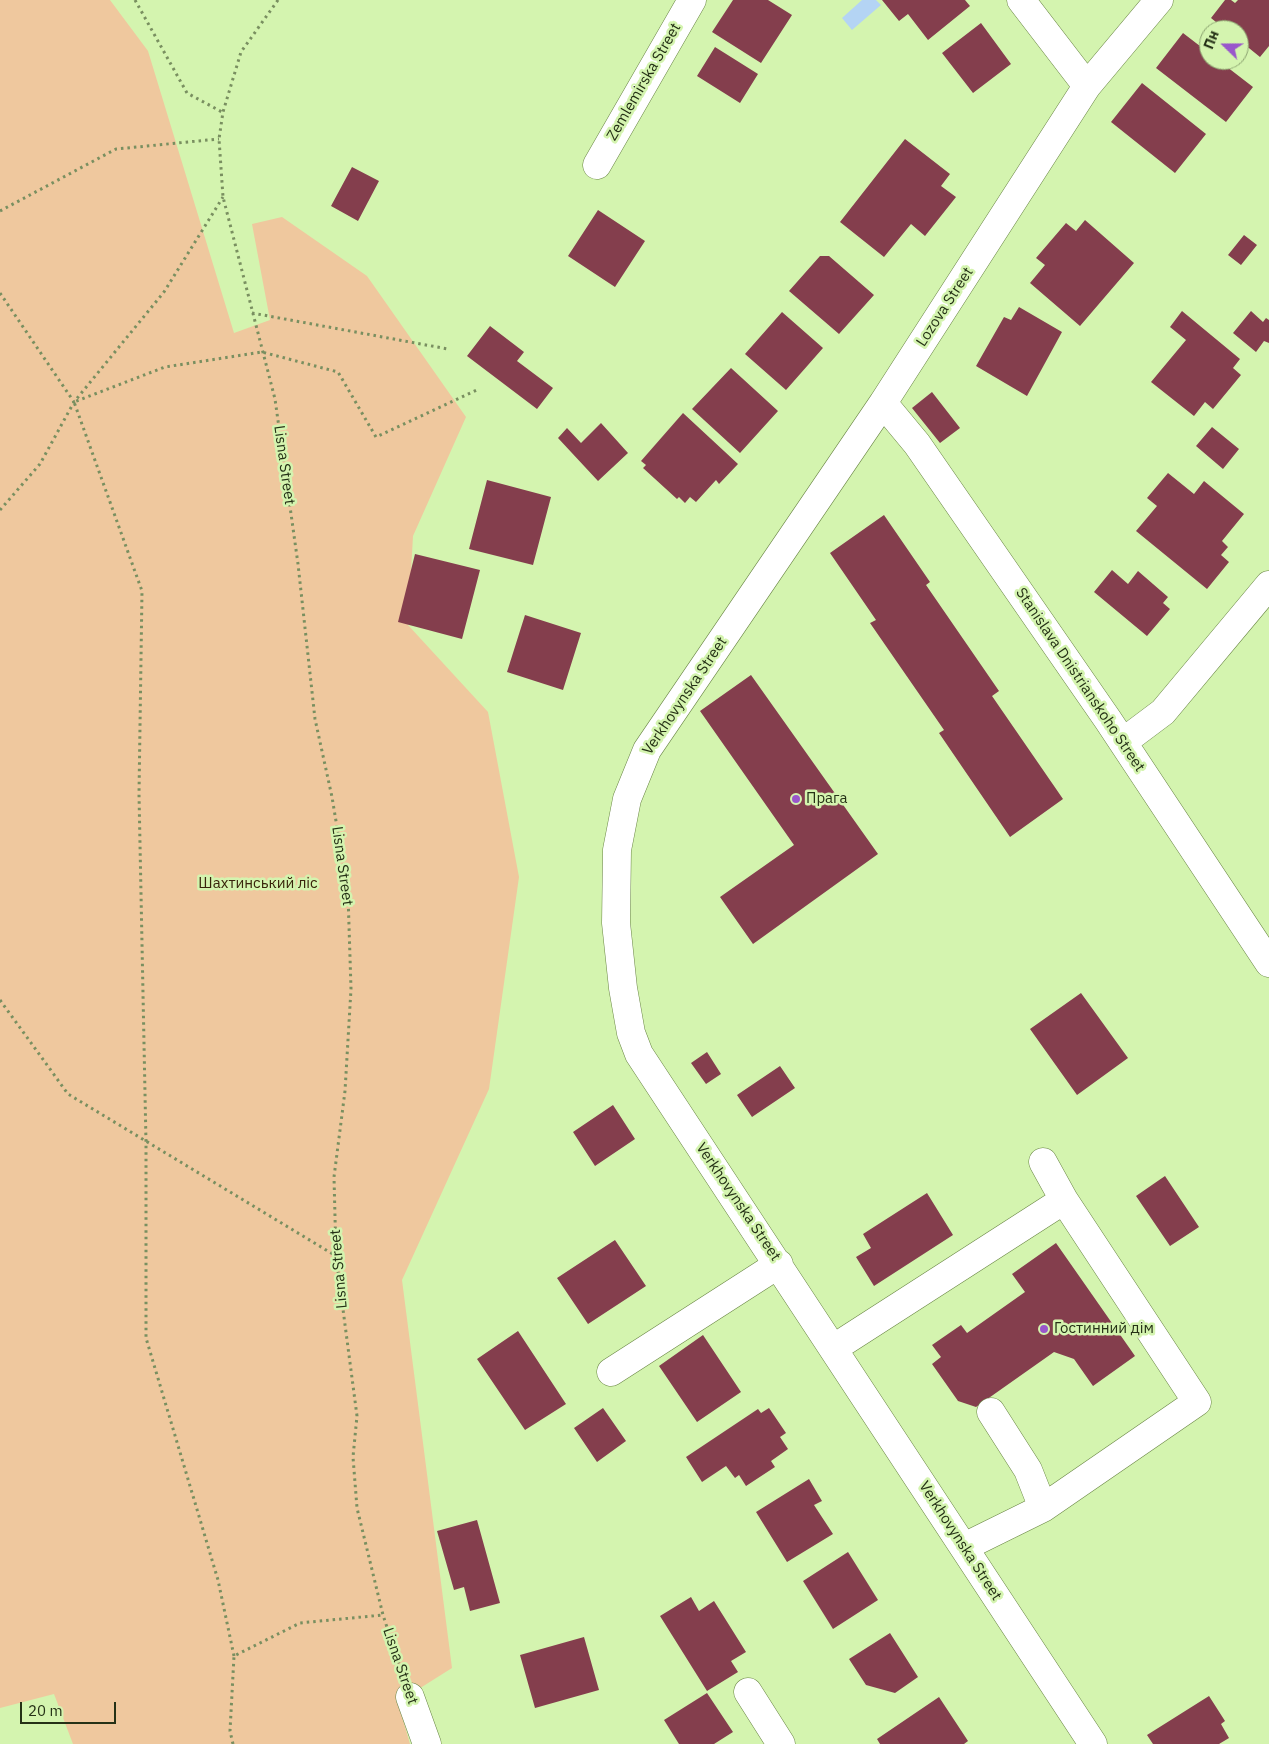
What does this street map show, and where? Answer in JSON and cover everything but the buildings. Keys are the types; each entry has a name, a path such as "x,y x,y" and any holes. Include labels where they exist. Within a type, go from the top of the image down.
{"street":[{"name":"Zemlemirska Street","path":"597,164 692,0"},
{"path":"1021,0 1087,86"},
{"name":"Lozova Street","path":"736,619 883,403 1087,86 1159,0"},
{"name":"Stanislava Dnistrianskoho Street","path":"883,403 917,444 1123,742 1269,963"},
{"path":"1123,742 1163,712 1269,585"},
{"name":"Verkhovynska Street","path":"736,619 647,750 627,799 616,850 616,924 623,988 631,1033 639,1054 779,1264 1093,1744"},
{"path":"964,1546 1043,1508 1197,1402 1064,1200 1043,1162"},
{"path":"834,1348 1064,1200"},
{"path":"611,1372 779,1264"},
{"path":"991,1412 1028,1470 1043,1508"},
{"path":"748,1692 781,1744"},
{"name":"Lisna Street","path":"410,1697 427,1744"}],"path":[{"path":"135,0 187,93 223,112"},
{"name":"Lisna Street","path":"278,0 241,52 223,112 219,139 223,197 275,399 298,564 315,719 332,797 348,894 351,989 345,1090 334,1178 336,1256 342,1307 353,1368 357,1416 353,1457 357,1508 383,1615 410,1697"},
{"path":"0,211 116,149 219,139"},
{"path":"0,510 40,464 74,402 164,292 223,197"},
{"path":"0,293 74,402 142,590 139,794 146,1143 146,1338 218,1580 234,1656 230,1732 233,1744"},
{"path":"252,312 448,349"},
{"path":"74,402 165,367 262,352 338,372 376,438 479,389"},
{"path":"0,1000 68,1094 146,1143 336,1256"},
{"path":"234,1656 300,1623 383,1615"}],"green space":[{"name":"Шахтинський ліс","path":"0,0 110,0 148,51 234,333 270,320 252,224 282,217 367,276 466,417 413,536 408,625 488,712 519,877 489,1089 402,1280 452,1668 398,1702 410,1744 73,1744 54,1694 0,1708"}],"water":[{"path":"862,0 876,0 881,5 852,30 842,18"}],"place":[{"name":"Прага","path":"796,799"},
{"name":"Гостинний дім","path":"1044,1329"}]}
